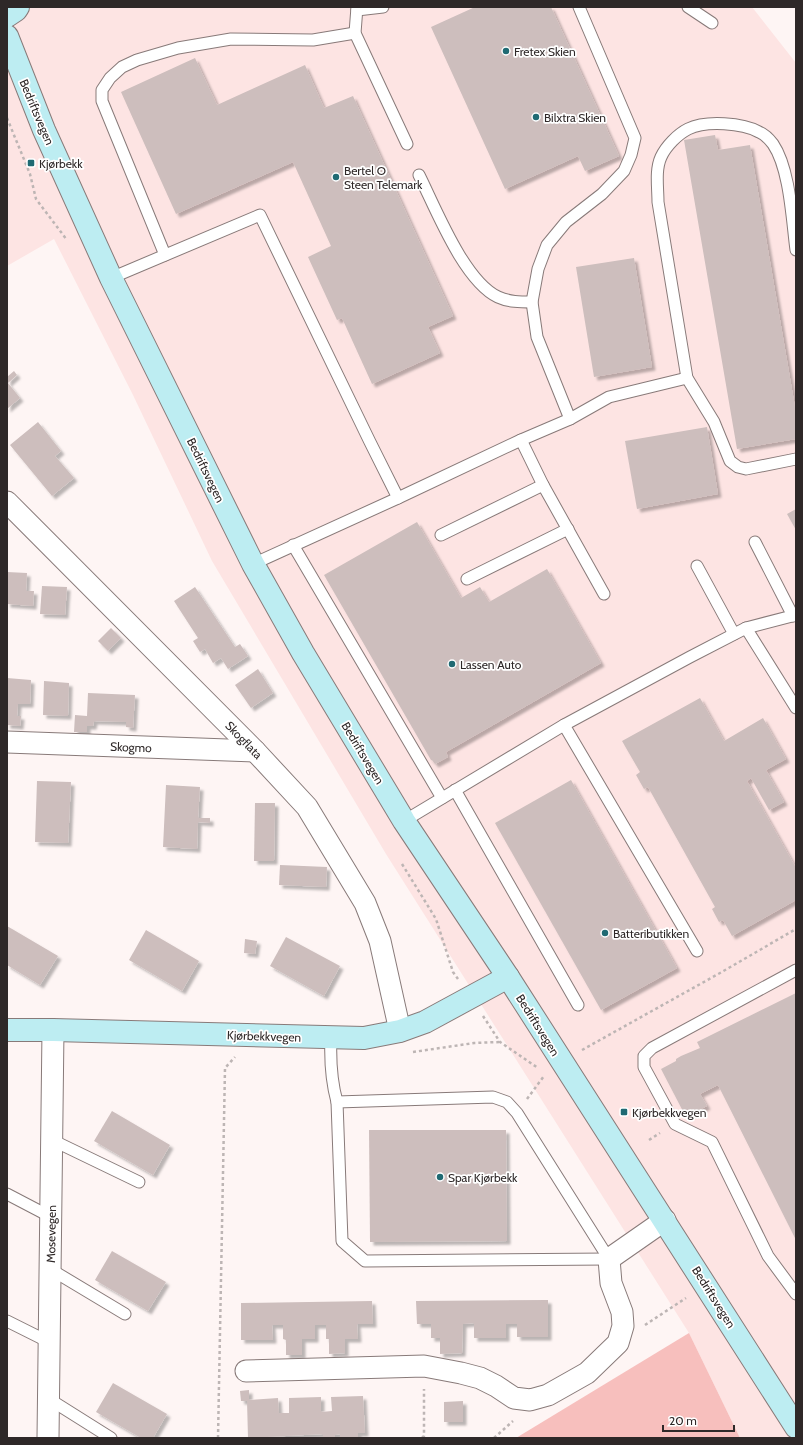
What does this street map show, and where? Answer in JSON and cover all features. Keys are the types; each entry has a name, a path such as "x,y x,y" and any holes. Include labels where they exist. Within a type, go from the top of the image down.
{"street":[{"path":"7,16 18,7"},
{"name":"Bedriftsvegen","path":"7,36 44,130 111,278 253,564 303,653 404,821 508,977 665,1220 796,1427"},
{"name":"Skogflata","path":"7,502 256,751 307,807 365,903 380,941 400,1031"},
{"name":"Skogmo","path":"7,742 256,751"},
{"name":"Kjørbekkvegen","path":"7,1030 364,1038 400,1031 425,1022 508,977"},
{"name":"Mosevegen","path":"48,1438 53,1030"},
{"path":"246,1371 424,1366 480,1378 496,1386 514,1398 530,1400 548,1395 587,1373 618,1343 623,1326 622,1312 611,1283 608,1259 665,1220"}],"lane":[{"path":"383,7 357,9 355,33 407,144"},
{"path":"570,419 537,337 532,302 538,269 547,245 566,222 602,194 624,171 631,155 635,138 579,7"},
{"path":"688,7 712,24"},
{"path":"165,255 102,100 102,90 110,78 122,68 137,60 178,48 231,39 313,40 355,33"},
{"path":"796,250 787,184 779,156 772,144 760,132 736,125 709,123 688,129 671,142 661,157 657,177 658,202 687,378 714,422 730,461 738,467 746,469 796,458"},
{"path":"419,175 462,261 480,283 498,297 512,302 532,302"},
{"path":"111,278 260,215 398,498"},
{"path":"253,564 521,440 570,419 609,397 687,378"},
{"path":"521,440 543,484 604,594"},
{"path":"441,535 543,484"},
{"path":"467,579 568,529"},
{"path":"404,821 564,725 690,657 746,628 795,615 755,542"},
{"path":"293,546 442,798"},
{"path":"697,566 734,634"},
{"path":"746,628 796,708"},
{"path":"564,725 697,951"},
{"path":"455,790 578,1005"},
{"path":"796,970 652,1048 644,1056 644,1067 675,1124 712,1142 768,1256 796,1294"},
{"path":"331,1038 330,1062 332,1084 337,1102 342,1241 364,1261 608,1259"},
{"path":"337,1102 493,1097 507,1102 517,1113 608,1259"},
{"path":"52,1140 139,1182"},
{"path":"7,1194 51,1217"},
{"path":"50,1269 126,1314"},
{"path":"7,1321 49,1342"},
{"path":"49,1399 111,1438"}],"path":[{"path":"579,1052 796,929"},
{"path":"406,1053 474,1043 500,1042"},
{"path":"218,1438 225,1068 235,1057 243,1058"},
{"path":"517,1113 545,1073"},
{"path":"618,1343 686,1298"},
{"path":"422,1438 424,1436 424,1366"}],"shaded area":[{"path":"7,7 752,7 796,63 796,1438 740,1438 689,1333 386,854 212,561 133,395 54,239 7,266"},
{"path":"689,1333 740,1438 516,1438"}],"building":[{"path":"475,7 551,7 619,156 585,171 578,156 505,189 431,27"},
{"path":"195,58 217,105 305,65 324,108 353,96 453,316 428,327 440,353 372,384 342,318 337,320 308,257 331,246 293,162 176,214 121,92"},
{"path":"715,135 718,150 750,145 796,413 796,439 737,449 684,140"},
{"path":"634,258 652,367 594,377 576,267"},
{"path":"14,371 17,375 8,383 20,398 7,409 7,377"},
{"path":"38,422 61,451 55,456 74,478 52,496 10,445"},
{"path":"707,427 718,494 637,509 625,441"},
{"path":"796,509 796,530 787,514"},
{"path":"417,522 461,598 480,587 489,602 547,569 601,663 446,752 448,757 435,764 431,760 324,575"},
{"path":"7,572 27,573 26,591 34,591 33,606 7,604"},
{"path":"42,586 67,587 65,615 40,614"},
{"path":"195,587 235,647 240,644 248,656 228,669 221,658 213,663 205,649 200,652 193,641 198,638 174,601"},
{"path":"111,628 121,638 108,651 98,641"},
{"path":"258,669 273,693 251,708 235,685"},
{"path":"7,678 31,680 30,704 18,704 17,716 21,716 20,726 7,725"},
{"path":"44,681 69,683 68,716 43,715"},
{"path":"88,693 135,695 133,728 126,727 126,722 94,721 93,726 87,726 87,732 74,732 75,715 87,716"},
{"path":"700,698 724,741 763,718 786,759 766,770 784,802 769,810 751,778 747,781 796,868 796,900 732,936 723,920 719,922 712,909 715,907 648,787 644,789 636,775 640,772 622,741"},
{"path":"571,780 677,968 601,1010 495,823"},
{"path":"37,781 71,782 68,843 35,842"},
{"path":"166,785 200,787 198,818 210,818 210,823 198,822 197,849 163,847"},
{"path":"255,803 275,803 274,861 254,861"},
{"path":"280,865 327,867 326,887 279,885"},
{"path":"7,926 58,956 40,985 7,965"},
{"path":"146,930 199,961 182,991 129,960"},
{"path":"286,937 340,966 324,996 270,966"},
{"path":"245,939 257,941 255,954 244,953"},
{"path":"796,993 796,1240 718,1085 700,1094 707,1106 686,1117 661,1069 676,1061 676,1059 681,1056 700,1048 697,1042"},
{"path":"112,1111 170,1145 153,1175 94,1141"},
{"path":"369,1130 506,1130 507,1241 370,1242"},
{"path":"112,1251 166,1282 148,1311 95,1280"},
{"path":"548,1300 548,1337 517,1337 517,1324 506,1324 506,1338 474,1338 474,1323 463,1324 462,1353 440,1354 440,1338 431,1338 431,1324 417,1324 416,1301"},
{"path":"372,1301 373,1324 357,1324 358,1339 345,1339 345,1353 329,1354 329,1339 326,1339 326,1325 315,1325 315,1339 302,1339 302,1355 286,1355 286,1340 283,1339 283,1325 272,1325 273,1340 241,1340 241,1303"},
{"path":"113,1383 167,1414 153,1438 141,1438 96,1412"},
{"path":"249,1390 249,1400 278,1398 279,1413 289,1413 289,1398 321,1397 321,1412 332,1411 331,1397 363,1396 365,1433 358,1433 358,1438 340,1438 340,1434 335,1435 335,1438 323,1438 323,1434 248,1438 247,1401 241,1401 240,1391"},
{"path":"463,1401 463,1422 444,1422 444,1402"}],"place":[{"name":"Fretex Skien","path":"506,51"},
{"name":"Bilxtra Skien","path":"536,117"},
{"name":"Kjørbekk","path":"31,163"},
{"name":"Bertel O Steen Telemark","path":"336,177"},
{"name":"Lassen Auto","path":"452,664"},
{"name":"Batteributikken","path":"605,933"},
{"name":"Kjørbekkvegen","path":"624,1112"},
{"name":"Spar Kjørbekk","path":"440,1177"}]}
